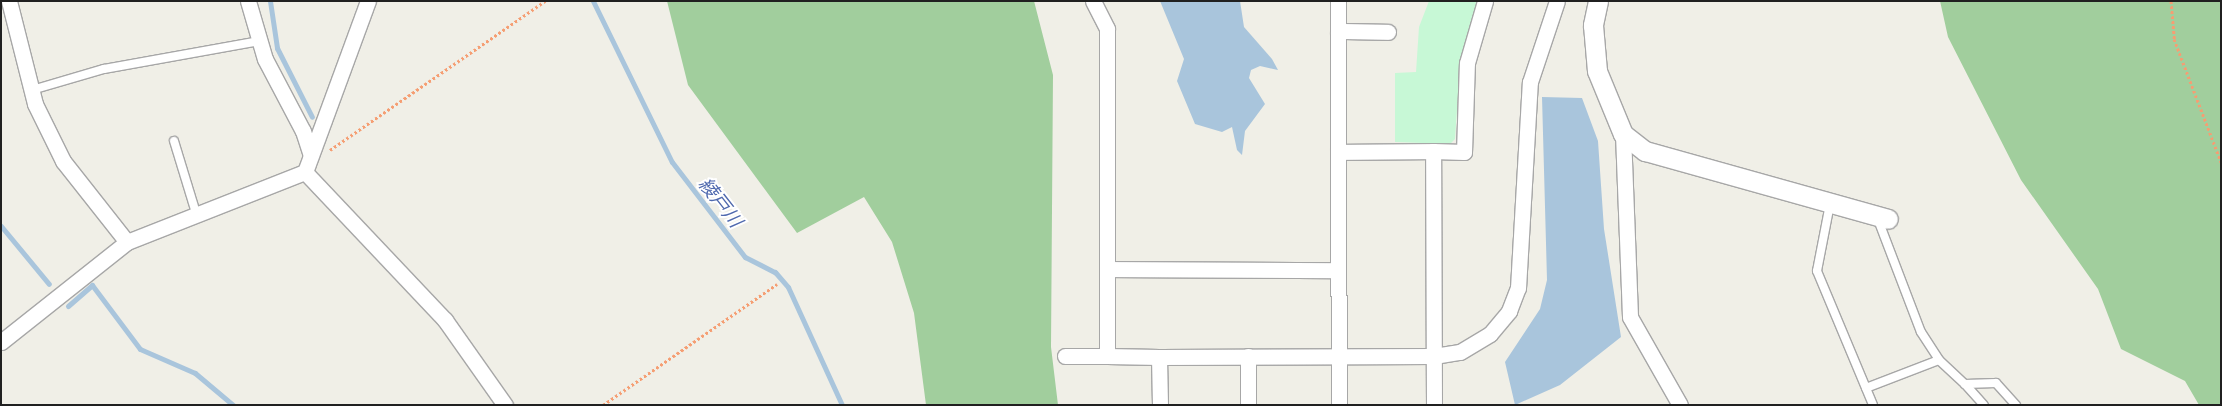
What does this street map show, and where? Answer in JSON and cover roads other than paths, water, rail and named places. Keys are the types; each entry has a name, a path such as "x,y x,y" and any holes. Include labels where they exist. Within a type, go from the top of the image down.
{"street":[{"path":"9,1 32,90 64,161 128,242"},
{"path":"248,1 258,41 311,155"},
{"path":"368,1 306,172 315,187 445,320 505,405"},
{"path":"1093,1 1107,29 1107,356"},
{"path":"1338,1 1337,270 1339,405"},
{"path":"1338,152 1464,152 1467,64 1485,1"},
{"path":"1064,356 1434,356 1460,352 1490,334 1508,311 1518,288 1530,82 1558,1"},
{"path":"1598,1 1593,25 1597,71 1623,134 1630,317 1680,405"},
{"path":"1338,31 1388,32"},
{"path":"1623,134 1662,158 1882,218"},
{"path":"1432,151 1434,405"},
{"path":"1,342 128,242 196,213 269,189 306,172"},
{"path":"1108,270 1337,270"},
{"path":"1160,356 1160,405"},
{"path":"1248,356 1248,405"}],"lane":[{"path":"32,90 104,69 258,41"},
{"path":"174,141 196,213"},
{"path":"1830,204 1817,271 1872,405"},
{"path":"1882,218 1921,332 1939,360 1984,405"},
{"path":"1866,388 1939,360"},
{"path":"1965,384 1996,383 2016,405"}],"water":[{"path":"1160,1 1240,1 1244,27 1272,59 1278,70 1260,66 1251,70 1249,78 1265,104 1245,131 1242,155 1237,150 1232,127 1222,132 1195,124 1177,81 1184,59"},
{"path":"1542,97 1582,98 1598,141 1604,229 1621,337 1560,385 1515,405 1505,362 1540,309 1547,280"}],"waterway":[{"path":"270,1 277,48 312,117"},
{"name":"綾戸川","path":"593,1 672,162 745,257 775,272 788,287 842,405"},
{"path":"1,226 49,284"},
{"path":"68,306 92,285 140,349 195,373 233,405"}]}
